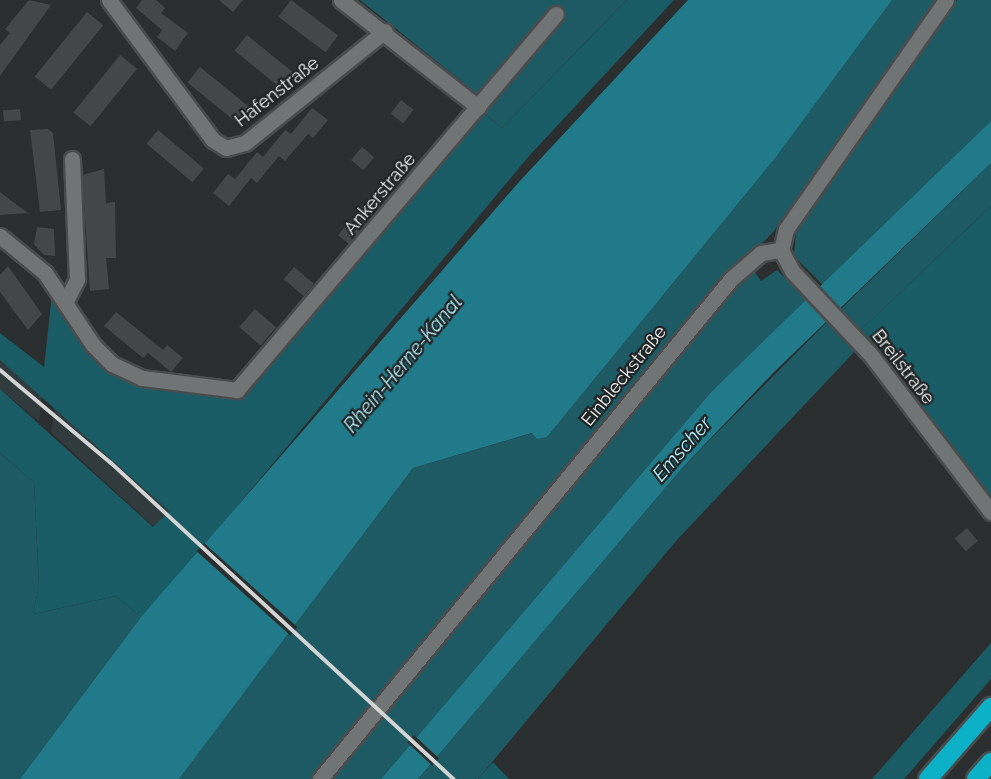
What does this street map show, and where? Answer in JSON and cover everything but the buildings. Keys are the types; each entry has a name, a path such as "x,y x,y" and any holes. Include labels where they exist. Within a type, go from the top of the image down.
{"highway":[{"path":"928,779 991,707"},
{"path":"976,779 991,762"}],"street":[{"name":"Hafenstraße","path":"109,0 213,140 226,148 245,143 385,31"},
{"path":"341,0 385,31 478,107"},
{"path":"781,250 786,229 946,0"},
{"name":"Ankerstraße","path":"0,236 34,261 97,351 119,369 153,380 230,391 244,387 556,14"},
{"path":"65,303 78,279 72,159"},
{"name":"Breilstraße","path":"781,250 800,279 847,329 991,512"},
{"name":"Einbleckstraße","path":"320,779 730,279 761,253 781,250"}],"shaded area":[{"path":"360,0 627,0 502,128 481,111 480,96"},
{"path":"627,0 674,0 529,156 155,605 141,617 116,596 33,614 39,585 34,482 0,453 0,389 153,527 169,511 0,360 0,333 44,367 52,294 101,365 130,382 229,395 481,111 502,128"},
{"path":"892,0 936,0 774,231 746,260 761,281 777,270 807,300 712,391 381,779 179,779 413,468 533,433 547,437 776,157"},
{"path":"957,0 991,0 991,121 823,285 794,256 796,231"},
{"path":"991,163 991,206 860,331 841,309"},
{"path":"991,206 991,496 922,407 923,397 891,357 860,331"},
{"path":"828,321 857,349 676,541 478,779 418,779 683,467"},
{"path":"0,360 42,396 39,421 0,389"},
{"path":"55,408 170,511 154,527 51,432"},
{"path":"0,453 34,482 39,586 33,614 116,596 141,617 20,779 0,779"},
{"path":"991,643 991,679 904,779 872,779"},
{"path":"493,762 509,779 478,779"}],"water":[{"name":"Rhein-Herne-Kanal","path":"688,0 892,0 776,157 547,437 537,439 532,433 413,468 179,779 20,779 141,617 519,182"},
{"name":"Emscher","path":"991,121 991,163 774,372 683,467 418,779 381,779 712,391"}],"pier":[{"path":"204,543 298,627 290,635 197,551"},
{"path":"414,735 439,758 432,766 407,742"}],"railway":[{"path":"0,370 111,463 454,779"}]}
